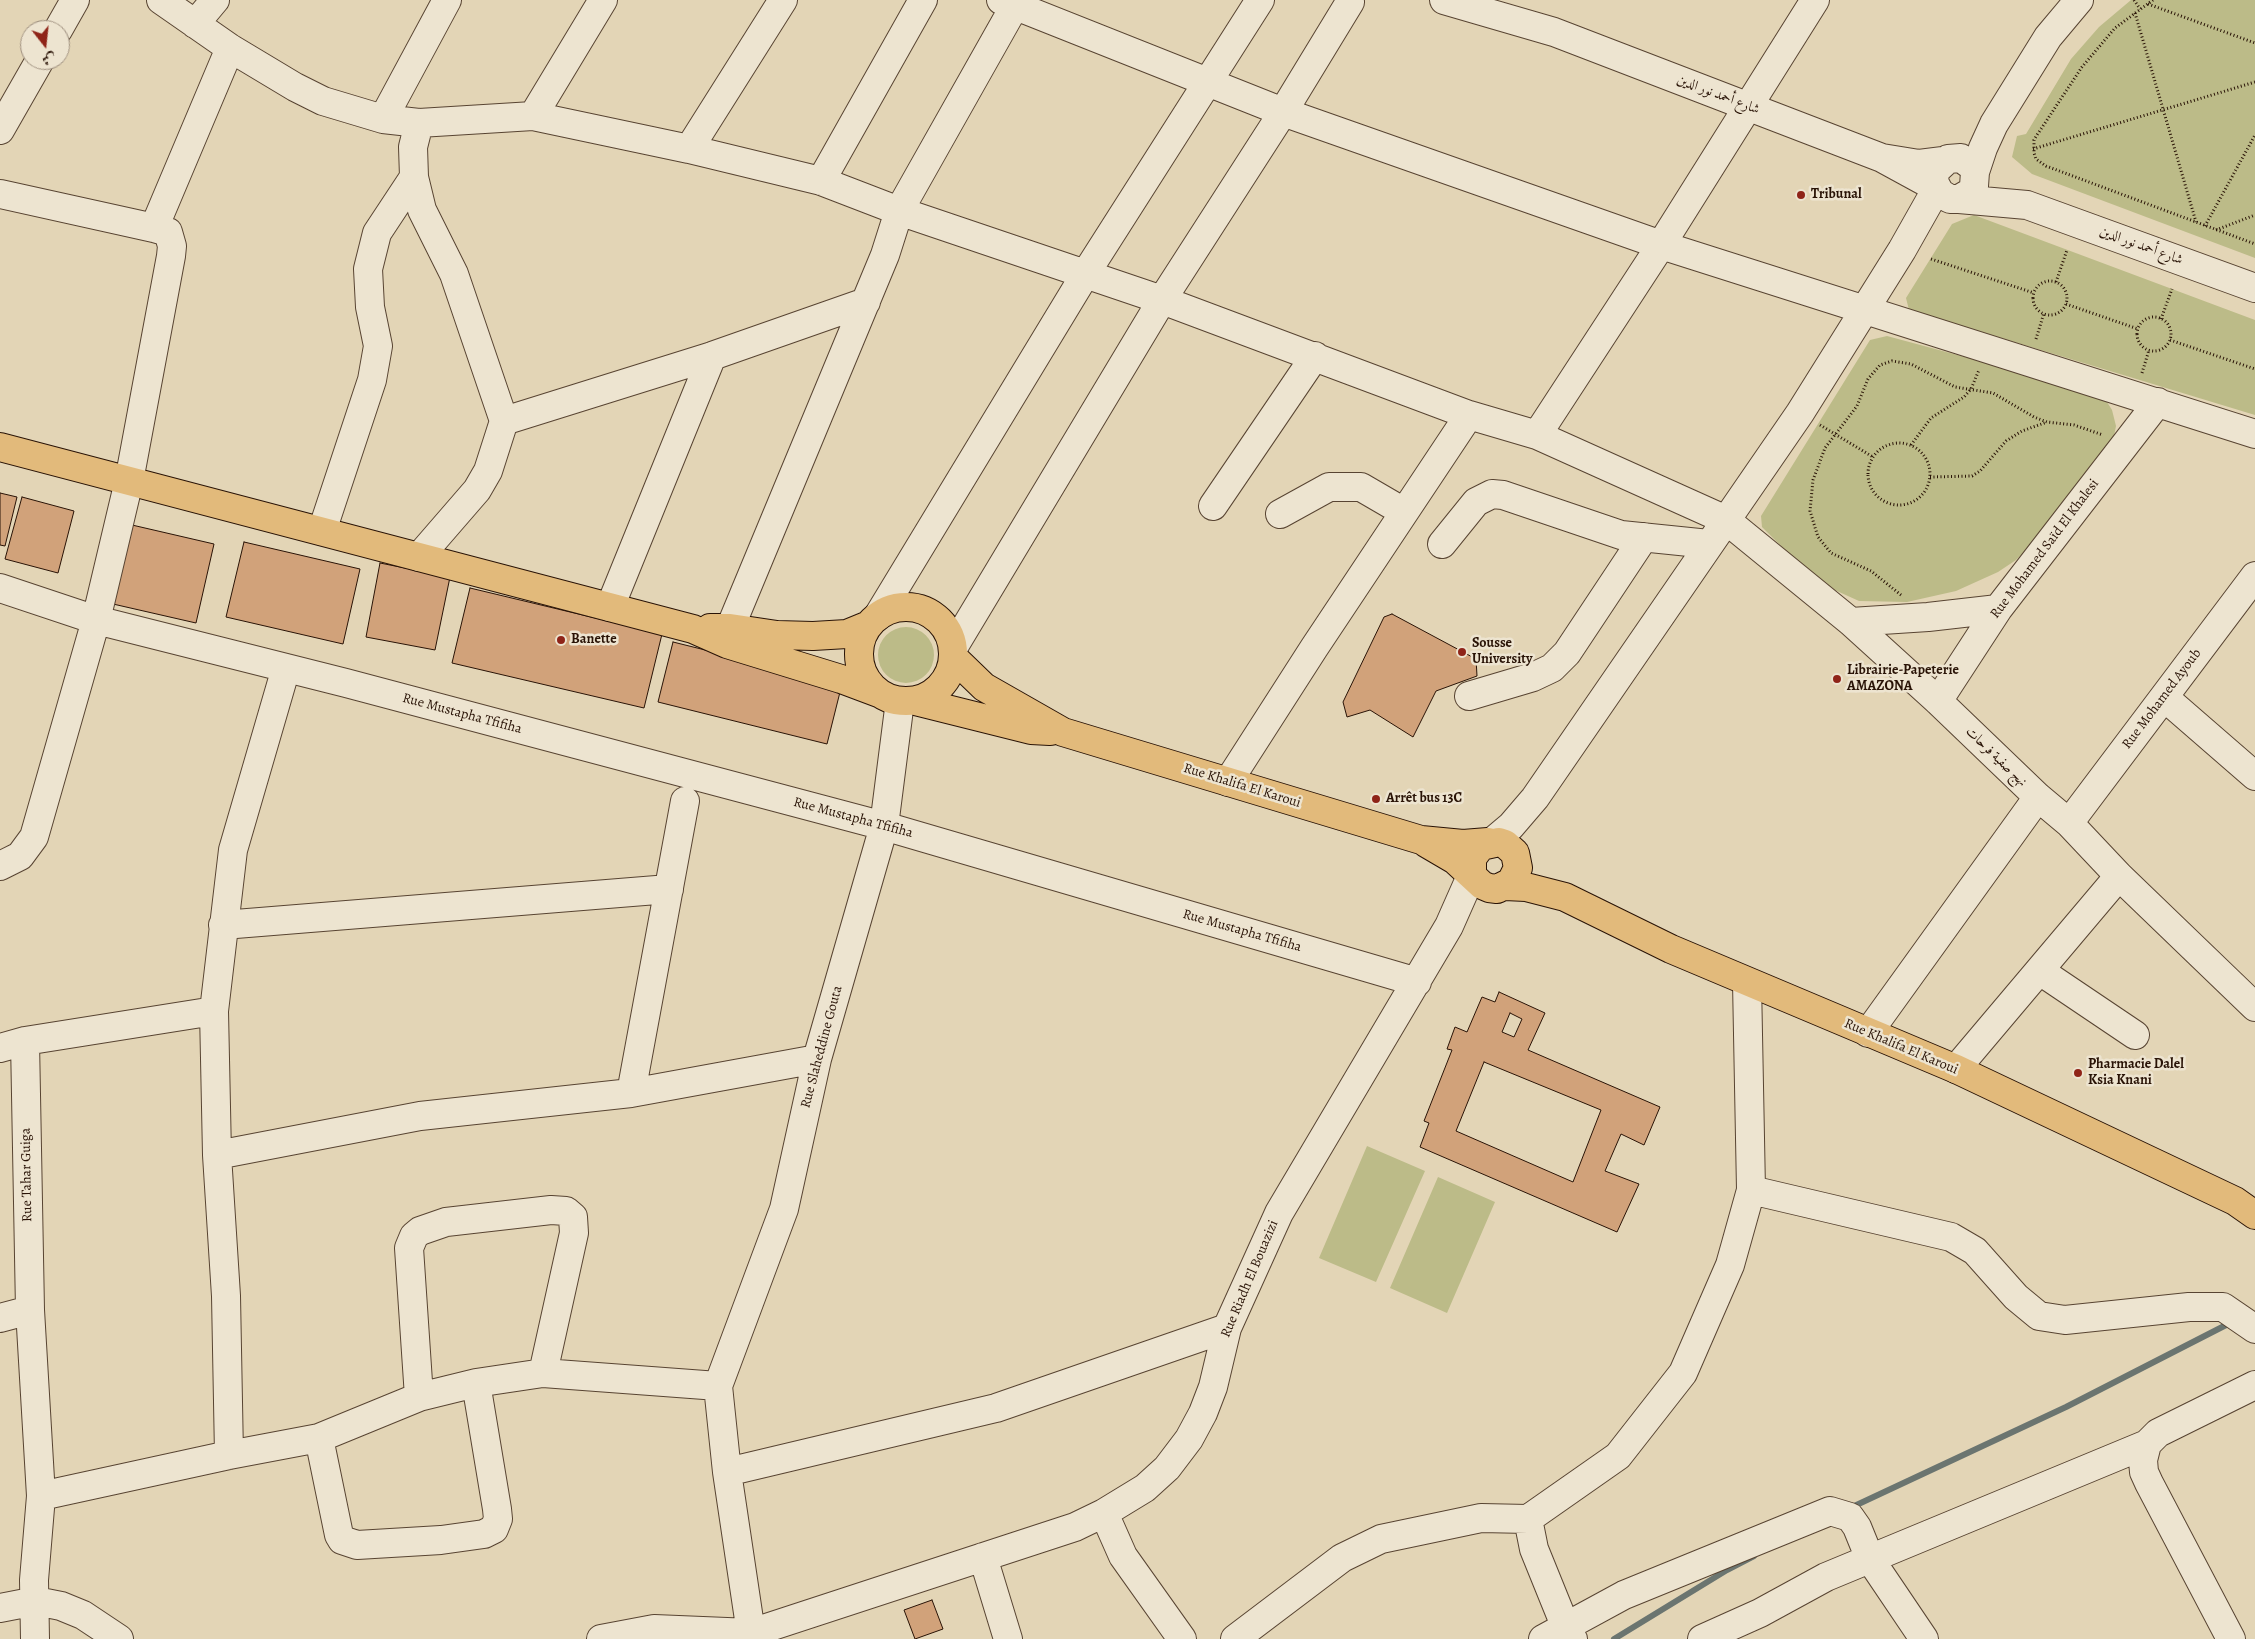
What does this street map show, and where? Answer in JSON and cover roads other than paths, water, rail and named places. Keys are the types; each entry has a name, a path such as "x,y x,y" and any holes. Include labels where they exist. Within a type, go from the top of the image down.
{"main road":[{"path":"0,447 693,629 730,628 777,634 814,636 847,634 893,609 909,607 925,611 939,620 949,633 954,653 950,673 942,686 930,695 899,699 869,684 862,670 859,654 862,639 874,621"},
{"name":"Rue Khalifa El Karoui","path":"693,629 727,644 832,676 899,699 1031,730 1063,732"},
{"name":"Rue Khalifa El Karoui","path":"954,653 984,687 1063,732 1421,840 1499,846 1565,897"},
{"name":"Rue Khalifa El Karoui","path":"1421,840 1455,860 1472,874"},
{"path":"1499,846 1518,868 1511,882 1501,888 1482,885 1472,874 1470,866 1475,851 1499,846"},
{"name":"Rue Khalifa El Karoui","path":"1501,888 1526,887 1565,897 1671,949 1956,1069 2248,1207"}],"street":[{"path":"64,20 75,0"},
{"name":"نهج صفية فرحات","path":"160,0 230,48 294,87 323,101 383,119 419,124 533,116 689,149 821,182 899,211 1162,300 1315,356 1469,416 1537,435 1726,520 1851,622 1938,701 2038,798 2069,823 2119,876 2253,1001"},
{"path":"195,24 215,0"},
{"path":"383,119 447,0"},
{"path":"533,116 603,0"},
{"path":"689,149 783,0"},
{"path":"821,182 923,0"},
{"path":"874,621 1086,273 1260,0"},
{"path":"1444,0 1554,32"},
{"path":"1497,0 1554,32"},
{"path":"1537,435 1661,245 1746,105 1815,0"},
{"path":"1994,124 1946,160 1935,171 1934,182 1951,195 1966,196 1974,186 1975,172 1994,124 2048,37 2078,0"},
{"path":"954,653 1162,300 1282,112 1345,1"},
{"path":"730,628 866,302 885,255 899,211 1011,2 1282,112 1661,245 2255,434"},
{"name":"شارع أحمد نور الدين","path":"1554,32 1882,158 1951,195 2027,205"},
{"path":"154,228 230,48"},
{"path":"0,130 34,70"},
{"path":"419,124 412,147 414,177 422,210 454,274 504,421 488,471 477,490 419,557"},
{"name":"شارع أحمد نور الدين","path":"1882,158 1919,164 1946,160"},
{"path":"1946,160 1961,158 1972,166 1975,172"},
{"name":"شارع أحمد نور الدين","path":"1975,172 2027,205 2255,288"},
{"path":"322,531 372,380 378,346 370,308 368,269 377,233 414,177"},
{"path":"0,194 168,232 172,246 129,480 96,620 34,837 20,856 0,866"},
{"path":"1499,846 1535,798 1800,413 1902,250 1951,195"},
{"path":"504,421 712,356 866,302"},
{"path":"610,607 712,356"},
{"path":"1213,506 1315,356"},
{"name":"Rue Mohamed Saïd El Khalesi","path":"1938,701 1998,609 2158,402"},
{"path":"1228,782 1469,416"},
{"path":"1280,514 1328,487 1361,487 1404,512"},
{"path":"1442,544 1476,502 1492,494 1503,495 1621,535 1709,544"},
{"path":"1469,696 1533,677 1552,668 1567,653 1644,537"},
{"name":"Rue Mohamed Ayoub","path":"2069,823 2164,697 2245,604 2255,576"},
{"name":"Rue Mustapha Tfifiha","path":"0,588 96,620 286,668 884,826 1416,982"},
{"path":"1851,622 1998,609"},
{"path":"229,1455 226,1296 217,1155 214,1011 233,850 286,668"},
{"path":"2164,697 2255,776"},
{"name":"Rue Slaheddine Gouta","path":"718,1386 784,1209 817,1059 884,826 899,699"},
{"path":"1868,1033 2038,798"},
{"path":"631,1093 685,801"},
{"name":"Rue Riadh El Bouazizi","path":"751,1636 1075,1527 1104,1513 1146,1488 1167,1468 1189,1440 1204,1413 1213,1387 1227,1328 1278,1213 1449,926 1472,874"},
{"path":"1956,1069 2119,876"},
{"name":"Rue Riadh El Bouazizi","path":"1449,926 1470,905 1501,888"},
{"path":"223,925 669,889"},
{"path":"2040,971 2135,1036"},
{"path":"1235,1639 1342,1558 1381,1539 1481,1518 1528,1518 1618,1456 1682,1373 1730,1265 1751,1190 1747,982"},
{"path":"13,1044 214,1011"},
{"name":"Rue Tahar Guiga","path":"13,1044 40,1496 34,1580 36,1601 35,1639"},
{"path":"217,1155 420,1116 631,1093 817,1059"},
{"path":"1751,1190 1951,1238 1975,1251 2016,1297 2039,1316 2065,1320 2189,1307 2223,1307 2255,1329"},
{"path":"419,1397 409,1248 414,1236 420,1231 446,1222 551,1210 566,1211 573,1217 574,1233 543,1373"},
{"path":"0,1318 30,1310"},
{"path":"727,1472 996,1408 1227,1328"},
{"path":"40,1496 229,1455 318,1438 419,1397 476,1383 543,1373 718,1386 727,1472 751,1636 654,1629 601,1639"},
{"path":"318,1438 339,1535 342,1540 356,1545 440,1540 484,1534 494,1528 498,1519 476,1383"},
{"path":"1702,1639 1760,1613 1803,1588 2147,1444 2158,1433 2255,1386"},
{"path":"2147,1444 2143,1460 2144,1472 2231,1639"},
{"path":"1528,1518 1534,1548 1561,1635 1624,1596 1720,1555 1796,1526 1830,1510 1850,1517 1857,1527 1870,1559 1924,1639"},
{"path":"1104,1513 1123,1556 1182,1639"},
{"path":"983,1557 1008,1639"},
{"path":"0,1608 36,1601 61,1606 83,1615 119,1639"}],"waterway":[{"path":"1850,1508 2066,1407 2232,1322"},
{"path":"1614,1639 1727,1570 1754,1556"}],"place":[{"name":"Tribunal","path":"1801,195"},
{"name":"Banette","path":"561,640"},
{"name":"Sousse University","path":"1462,652"},
{"name":"Librairie-Papeterie AMAZONA","path":"1837,679"},
{"name":"Arrêt bus 13C","path":"1376,799"},
{"name":"Pharmacie Dalel Ksia Knani","path":"2078,1073"}]}
